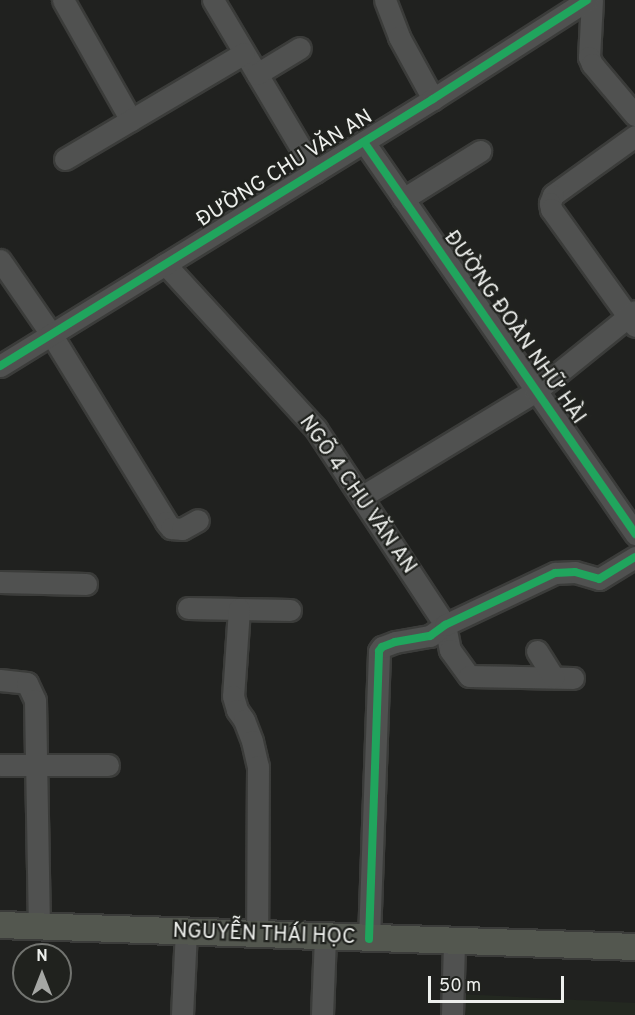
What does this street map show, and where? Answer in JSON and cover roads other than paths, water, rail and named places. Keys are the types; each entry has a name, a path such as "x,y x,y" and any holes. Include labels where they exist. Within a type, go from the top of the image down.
{"main road":[{"name":"NGUYỄN THÁI HỌC","path":"0,925 635,947"}],"street":[{"path":"63,0 131,120"},
{"path":"213,0 315,172"},
{"path":"385,0 399,37 433,99"},
{"name":"ĐƯỜNG CHU VĂN AN","path":"0,366 433,99 587,0"},
{"path":"592,0 589,57 592,64 635,115"},
{"path":"257,74 300,48"},
{"path":"65,159 244,53"},
{"path":"361,497 536,391 633,318 551,209 550,203 553,195 635,136"},
{"name":"ĐƯỜNG ĐOÀN NHỮ HÀI","path":"364,142 635,534"},
{"path":"403,199 480,151"},
{"path":"0,260 51,334 166,522 171,528 182,529 198,519"},
{"name":"NGÕ 4 CHU VĂN AN","path":"165,264 316,429 445,625 450,650 469,676 563,677 537,651"},
{"path":"369,939 380,651 382,647 395,642 430,636 445,625 555,573 575,572 599,579 635,557"},
{"path":"0,582 87,584"},
{"path":"188,608 290,610"},
{"path":"238,609 233,696 252,741 258,766 257,934"},
{"path":"0,680 21,681 32,689 34,700 39,925"},
{"path":"0,765 108,765"},
{"path":"182,1015 186,931"},
{"path":"322,1015 325,938"},
{"path":"452,1015 454,942"}]}
